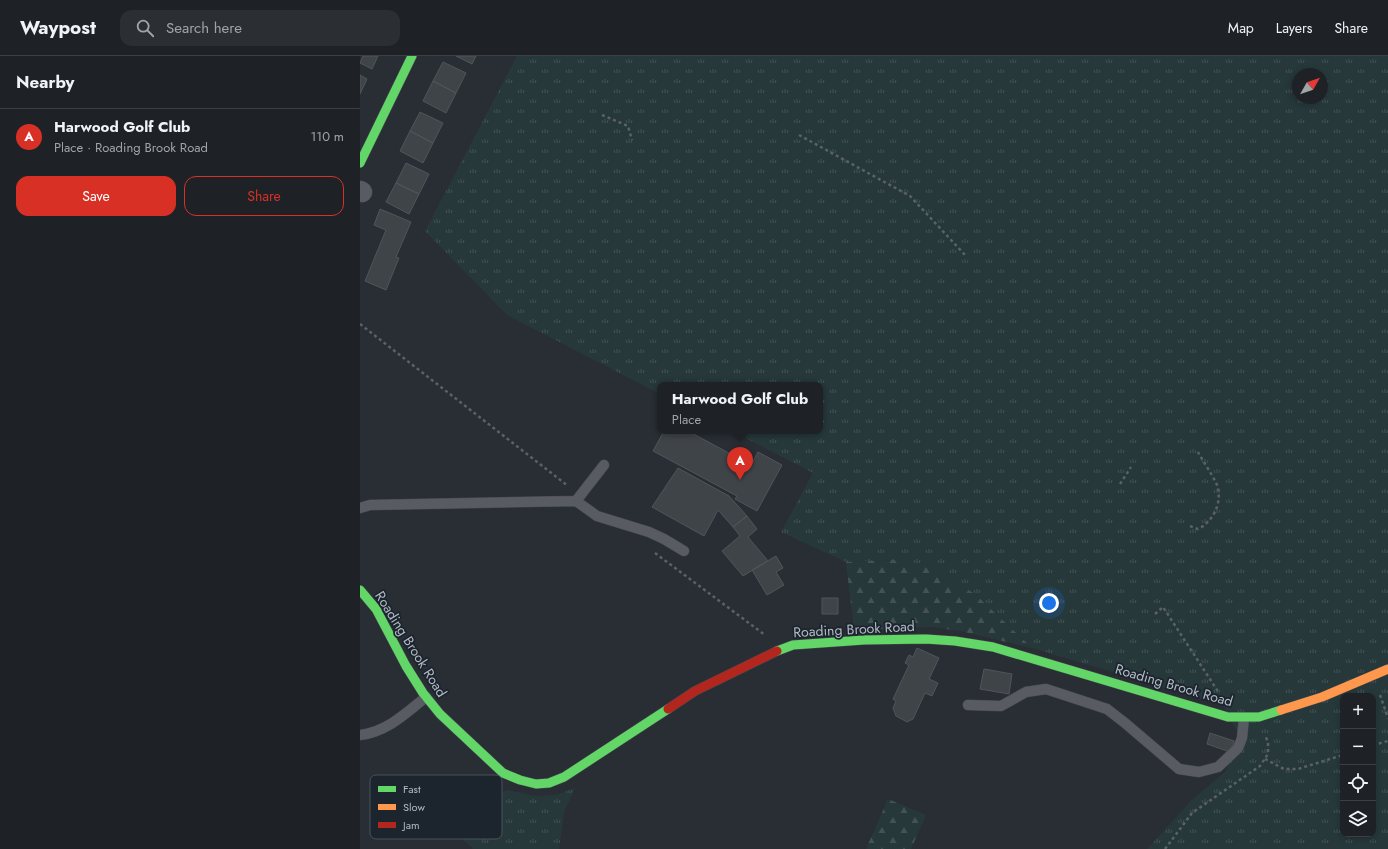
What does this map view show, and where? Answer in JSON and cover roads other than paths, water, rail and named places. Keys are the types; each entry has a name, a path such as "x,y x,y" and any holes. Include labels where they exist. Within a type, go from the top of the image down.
{"street":[{"path":"360,163 412,56"},
{"name":"Roading Brook Road","path":"360,590 376,609 406,666 426,697 440,714 503,773 520,780 536,784 549,782 564,777 695,691 783,648 793,645 864,640 926,639 955,641 993,647 1205,711 1228,717 1244,718 1259,716 1322,697 1388,669"}],"lane":[{"path":"579,499 604,465"},
{"path":"360,508 370,505 579,499 597,516 649,532 684,551"},
{"path":"968,705 1001,706 1026,692 1046,689 1107,709 1179,768 1199,772 1218,767 1238,748 1242,738 1244,718"},
{"path":"360,735 371,734 390,726 426,697"}],"place":[{"name":"Harwood Golf Club","path":"740,480"}]}
